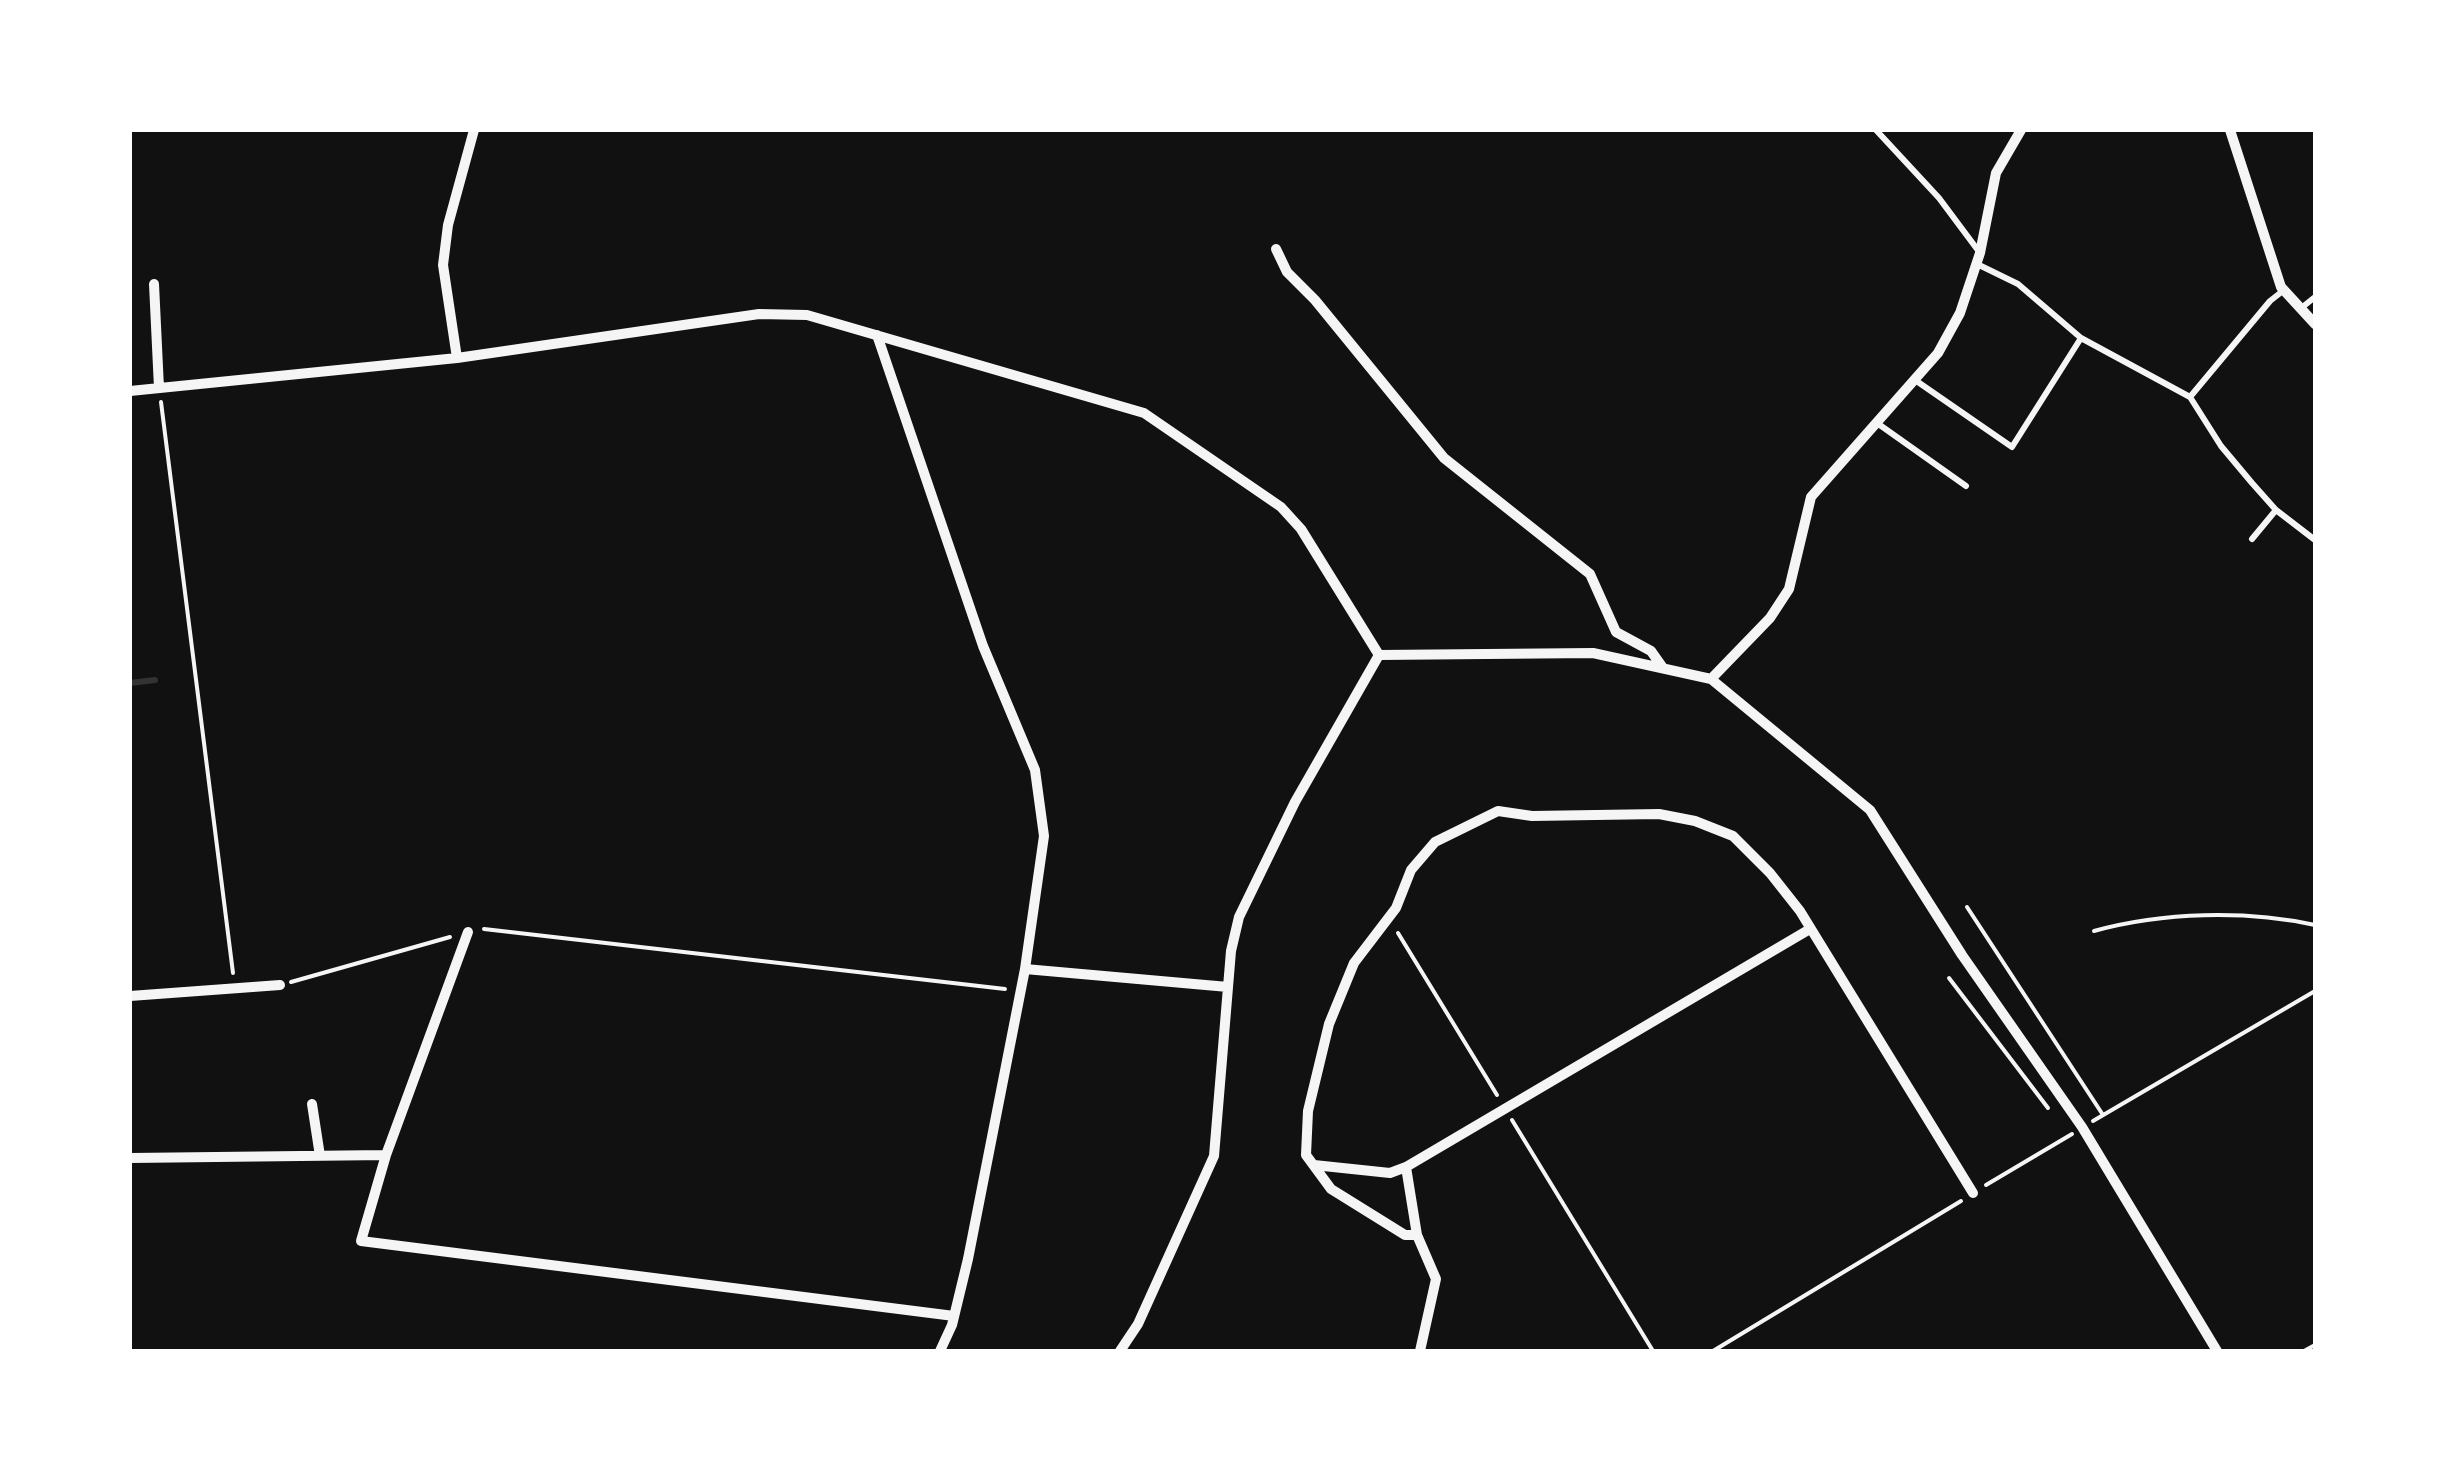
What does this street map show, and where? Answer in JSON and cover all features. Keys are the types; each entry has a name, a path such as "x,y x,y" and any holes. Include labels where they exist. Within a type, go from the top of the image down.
{"street":[{"path":"457,358 443,266 448,224 474,130"},
{"path":"1711,679 1770,618 1788,588 1811,497 1916,380 1960,313 1978,259 1996,172 2020,130"},
{"path":"2230,130 2284,290 2315,324"},
{"path":"1276,249 1286,272 1316,300 1444,458 1590,574 1616,632 1650,652 1664,668"},
{"path":"154,284 159,388"},
{"path":"130,391 457,358 759,314 807,315 1144,413 1280,507 1302,529 1358,627 1379,655"},
{"path":"876,335 982,646 1034,770 1044,836 1025,969 954,1316 940,1351"},
{"path":"1379,655 1593,653 1711,679 1870,810 1962,956 2082,1128 2217,1351"},
{"path":"1120,1351 1138,1324 1214,1156 1228,987 1239,917 1295,802 1379,655"},
{"path":"1417,1235 1406,1235 1359,1210 1331,1189 1306,1155 1308,1111 1330,1024 1354,963 1396,908 1411,870 1435,842 1498,811 1532,816 1659,814 1695,821 1733,836 1770,873 1810,929 1973,1193"},
{"path":"1314,1165 1390,1173 1406,1167 1810,929"},
{"path":"468,932 359,1236 368,1244 954,1316"},
{"path":"1025,969 1228,987"},
{"path":"130,996 280,986"},
{"path":"312,1104 320,1156"},
{"path":"130,1158 386,1155"},
{"path":"1406,1167 1417,1235 1436,1290 1420,1351"}],"lane":[{"path":"1876,130 1940,198 1978,259 2018,284 2081,338 2190,397 2221,446 2276,510 2315,540"},
{"path":"2190,397 2270,301 2284,290"},
{"path":"2299,310 2315,296"},
{"path":"1916,380 2012,447 2081,338"},
{"path":"1876,422 1966,486"},
{"path":"2252,539 2276,510"}],"path":[{"path":"159,388 235,988"},
{"path":"1967,907 2103,1115"},
{"path":"2094,930 2179,917 2260,918 2315,926"},
{"path":"280,986 388,951 491,927 1020,991"},
{"path":"1398,933 1653,1351"},
{"path":"1949,978 2057,1120"},
{"path":"1713,1351 2315,991"},
{"path":"2304,1351 2315,1345"}],"waterway":[{"path":"130,683 155,680"}]}
